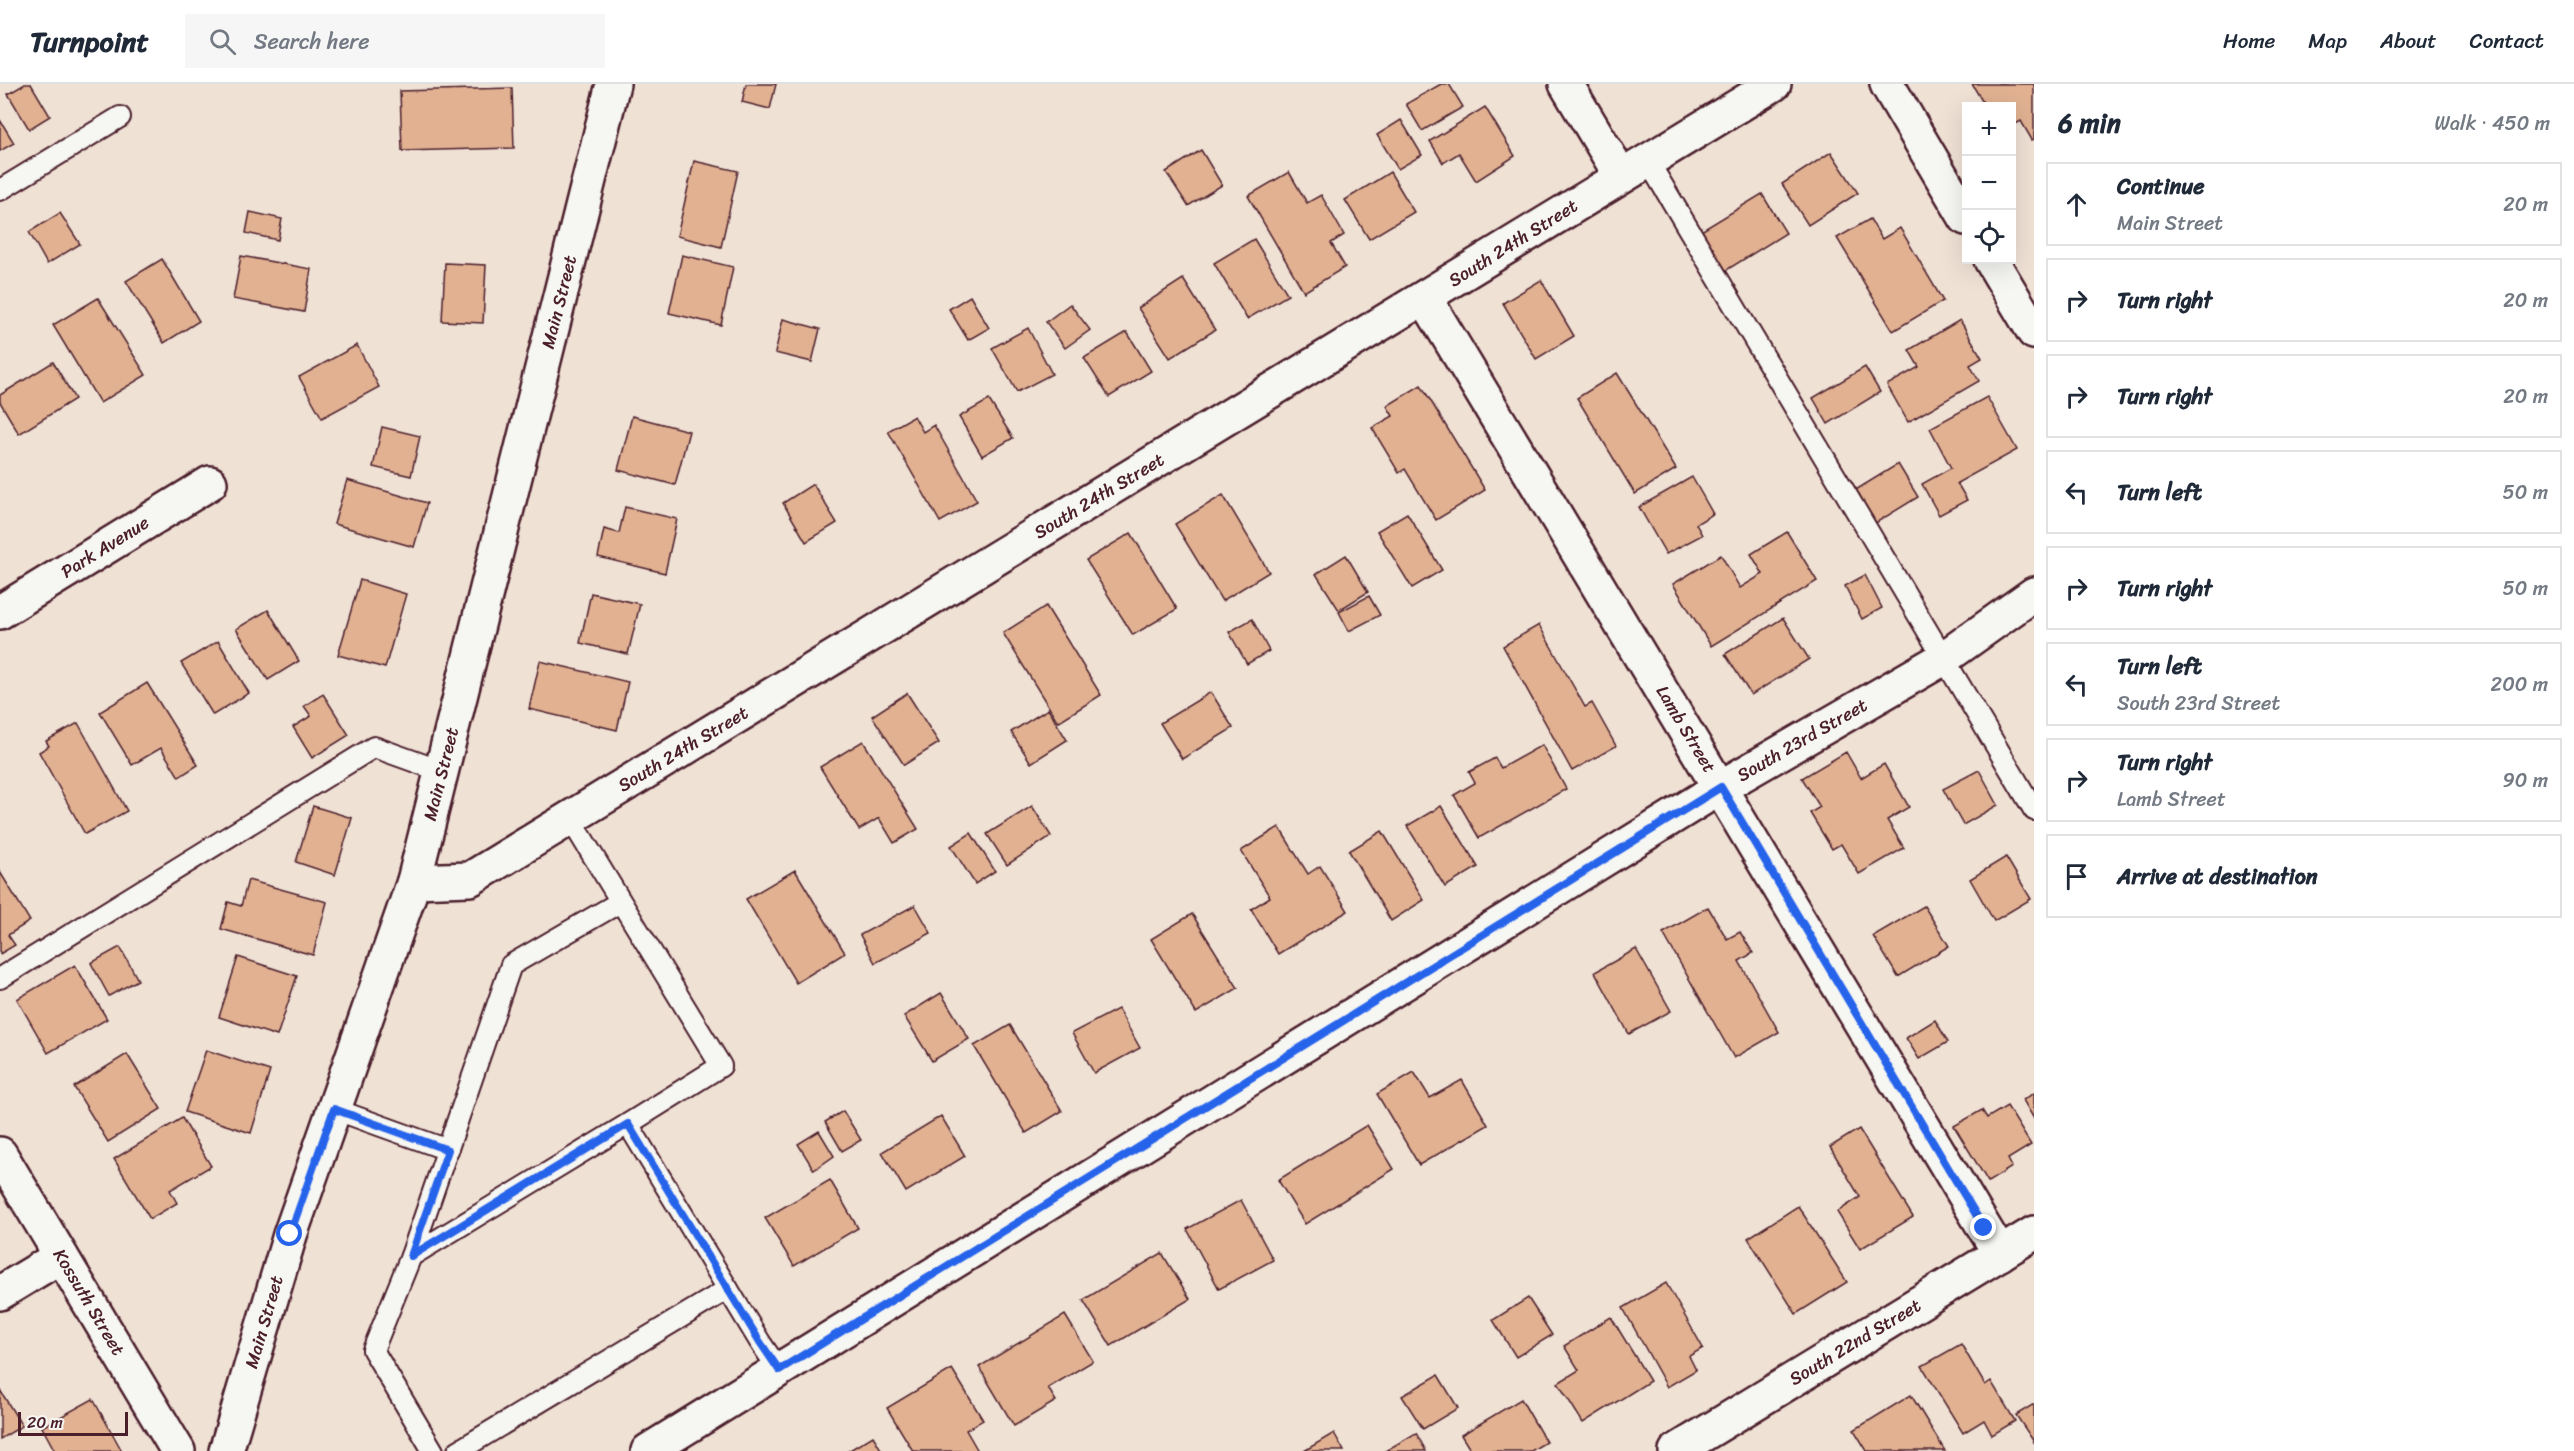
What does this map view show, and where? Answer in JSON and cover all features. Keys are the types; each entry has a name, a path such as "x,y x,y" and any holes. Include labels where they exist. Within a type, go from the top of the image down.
{"street":[{"name":"Main Street","path":"226,1451 290,1234 414,881 613,84"},
{"path":"1566,84 1634,169"},
{"name":"South 24th Street","path":"414,881 470,879 1774,84"},
{"path":"1887,84 1962,211"},
{"path":"1993,264 2034,332"},
{"name":"Lamb Street","path":"1425,298 2000,1254"},
{"name":"Park Avenue","path":"0,612 210,483"},
{"name":"South 23rd Street","path":"648,1451 1721,787 1944,658 2034,594"},
{"name":"Kossuth Street","path":"0,1154 178,1451"},
{"name":"South 22nd Street","path":"1676,1451 2034,1233"},
{"path":"0,1293 61,1256"}],"lane":[{"path":"0,190 120,117"},
{"path":"1634,169 1944,658 2034,810"},
{"path":"0,978 374,747 441,771"},
{"path":"411,1256 721,1066 570,818"},
{"path":"433,1451 373,1350 411,1256 511,965 620,902"},
{"path":"334,1109 448,1150"},
{"path":"628,1124 779,1370"},
{"path":"458,1451 728,1289"}],"building":[{"path":"25,84 31,84 50,116 29,129 8,94"},
{"path":"746,84 776,84 770,109 742,102"},
{"path":"1441,84 1449,84 1463,107 1422,131 1406,104"},
{"path":"1972,84 2034,84 2034,139 2032,140 2021,121 2016,124 2016,102 1983,102"},
{"path":"512,88 514,148 402,151 400,91"},
{"path":"1485,107 1515,156 1476,181 1459,153 1443,163 1430,141"},
{"path":"0,120 14,143 0,151"},
{"path":"1401,120 1422,155 1398,169 1377,135"},
{"path":"1201,150 1222,185 1188,206 1166,172"},
{"path":"1831,152 1858,193 1808,225 1782,184"},
{"path":"694,161 738,171 721,247 677,236"},
{"path":"1289,172 1307,203 1321,195 1344,235 1331,243 1345,267 1304,292 1248,196"},
{"path":"1390,172 1414,212 1369,239 1345,200"},
{"path":"1762,194 1786,233 1725,271 1701,231"},
{"path":"250,212 282,219 278,240 246,233"},
{"path":"60,213 80,244 47,264 29,232"},
{"path":"1870,219 1882,239 1900,228 1943,301 1893,331 1837,238"},
{"path":"1254,239 1288,295 1247,319 1214,263"},
{"path":"682,255 733,267 721,325 669,313"},
{"path":"241,256 311,269 304,312 233,299"},
{"path":"162,259 199,321 164,343 126,281"},
{"path":"445,263 486,265 483,323 442,321"},
{"path":"1183,279 1215,330 1170,358 1138,308"},
{"path":"1541,280 1574,336 1536,359 1503,303"},
{"path":"970,296 989,328 968,340 949,309"},
{"path":"98,298 146,375 100,403 53,325"},
{"path":"1070,304 1090,330 1065,348 1046,322"},
{"path":"783,319 820,329 812,362 775,353"},
{"path":"1960,320 1982,358 1970,365 1979,381 1908,422 1887,385 1919,367 1909,350"},
{"path":"1028,328 1052,374 1017,392 992,348"},
{"path":"1127,332 1151,371 1109,397 1084,358"},
{"path":"357,345 379,387 322,418 299,377"},
{"path":"53,362 75,399 19,434 0,402 0,395"},
{"path":"1865,367 1880,392 1828,424 1813,398"},
{"path":"1617,373 1676,469 1635,494 1577,398"},
{"path":"1421,385 1485,490 1436,520 1405,469 1399,473 1372,428 1393,416 1387,406"},
{"path":"1987,397 2017,450 1957,483 1967,500 1939,515 1922,484 1951,468 1930,428"},
{"path":"989,400 1013,438 982,456 959,417"},
{"path":"632,416 689,431 675,485 618,470"},
{"path":"914,416 923,432 934,425 977,501 940,522 888,431"},
{"path":"382,427 420,436 411,476 373,467"},
{"path":"1898,464 1918,497 1874,524 1854,491"},
{"path":"1692,477 1713,514 1696,524 1702,535 1666,554 1639,507"},
{"path":"347,480 427,503 414,547 334,524"},
{"path":"813,484 837,523 806,542 783,503"},
{"path":"1223,495 1269,572 1222,601 1175,524"},
{"path":"625,507 677,519 665,573 598,557 604,529 619,533"},
{"path":"1407,513 1442,570 1412,588 1377,531"},
{"path":"1787,532 1817,581 1711,646 1673,584 1721,555 1740,588 1763,574 1751,554"},
{"path":"1131,533 1177,609 1133,635 1086,560"},
{"path":"1346,555 1368,592 1339,610 1316,574"},
{"path":"1865,575 1882,608 1862,619 1845,586"},
{"path":"360,580 406,594 385,668 338,655"},
{"path":"591,593 640,604 628,654 580,643"},
{"path":"1369,596 1380,615 1349,631 1339,612"},
{"path":"1046,606 1101,695 1058,722 1003,633"},
{"path":"268,610 299,661 268,680 236,629"},
{"path":"1783,618 1809,659 1751,695 1725,654"},
{"path":"1252,619 1269,651 1247,664 1229,632"},
{"path":"1539,625 1585,707 1592,703 1616,746 1572,771 1503,646"},
{"path":"218,641 249,693 213,715 181,663"},
{"path":"540,661 628,682 617,730 529,709"},
{"path":"147,683 198,765 179,777 161,748 132,765 100,712"},
{"path":"1211,692 1233,728 1182,759 1160,723"},
{"path":"907,693 939,743 904,765 872,716"},
{"path":"323,694 349,735 312,758 293,727 311,716 304,706"},
{"path":"1048,709 1067,740 1031,763 1011,732"},
{"path":"78,723 127,811 85,834 39,752 49,746 46,741"},
{"path":"863,741 918,829 894,843 879,818 859,830 820,767"},
{"path":"1542,745 1566,789 1479,838 1454,795 1475,783 1469,772 1495,758 1501,768"},
{"path":"1846,752 1861,778 1884,764 1909,807 1887,820 1904,848 1859,874 1841,844 1832,849 1810,813 1820,807 1802,778"},
{"path":"1979,770 1998,805 1963,825 1943,789"},
{"path":"313,806 352,818 335,875 296,862"},
{"path":"1032,806 1051,836 1007,865 987,834"},
{"path":"1441,806 1478,867 1445,887 1407,826"},
{"path":"1279,827 1308,874 1320,866 1348,911 1278,954 1251,909 1270,897 1241,851"},
{"path":"1382,831 1424,900 1391,921 1349,851"},
{"path":"971,833 995,871 975,884 951,846"},
{"path":"2006,857 2031,899 1994,921 1970,879"},
{"path":"795,870 845,953 796,983 746,899"},
{"path":"0,872 30,921 8,935 15,945 0,954"},
{"path":"248,880 327,902 313,955 221,929 228,902 241,906"},
{"path":"915,905 931,933 875,963 860,935"},
{"path":"1924,906 1949,946 1898,977 1873,936"},
{"path":"1708,907 1727,939 1740,932 1753,953 1739,961 1779,1032 1734,1058 1663,933"},
{"path":"1192,914 1238,988 1196,1013 1151,939"},
{"path":"120,947 138,980 109,996 91,963"},
{"path":"1636,949 1671,1011 1629,1034 1595,972"},
{"path":"238,957 297,976 277,1036 219,1017"},
{"path":"75,965 107,1019 48,1053 17,999"},
{"path":"941,993 969,1039 932,1061 904,1016"},
{"path":"1118,1009 1140,1048 1094,1073 1072,1033"},
{"path":"1935,1020 1948,1042 1919,1059 1906,1038"},
{"path":"1010,1025 1062,1111 1026,1133 974,1046"},
{"path":"206,1050 270,1071 251,1133 185,1112"},
{"path":"127,1054 161,1109 108,1142 74,1087"},
{"path":"1414,1072 1430,1098 1462,1080 1488,1125 1419,1165 1377,1094"},
{"path":"2034,1093 2034,1119 2023,1100"},
{"path":"2007,1106 2031,1145 2008,1159 2012,1167 1988,1182 1954,1126 1982,1110 1987,1118"},
{"path":"843,1111 861,1140 842,1151 825,1122"},
{"path":"941,1116 965,1156 906,1192 882,1152"},
{"path":"182,1118 211,1166 170,1190 177,1203 150,1219 114,1159"},
{"path":"1367,1125 1394,1169 1305,1224 1278,1180"},
{"path":"1859,1129 1913,1217 1860,1249 1837,1212 1860,1197 1830,1147"},
{"path":"819,1131 834,1156 814,1170 798,1144"},
{"path":"830,1180 858,1228 794,1266 765,1218"},
{"path":"1241,1200 1273,1260 1219,1289 1187,1229"},
{"path":"1798,1206 1847,1282 1796,1314 1748,1238"},
{"path":"1162,1253 1190,1299 1111,1346 1083,1300"},
{"path":"1666,1283 1703,1348 1689,1356 1696,1370 1667,1387 1623,1308"},
{"path":"1528,1298 1552,1335 1516,1357 1493,1320"},
{"path":"1065,1315 1093,1361 1048,1388 1056,1401 1014,1426 979,1367"},
{"path":"1611,1317 1650,1381 1583,1423 1558,1383 1579,1370 1564,1346"},
{"path":"1961,1344 1985,1385 1991,1381 2015,1421 1992,1435 1984,1420 1963,1433 1922,1366"},
{"path":"952,1369 983,1420 966,1430 978,1451 913,1451 887,1408"},
{"path":"1438,1375 1458,1408 1423,1429 1402,1396"},
{"path":"0,1390 22,1426 0,1439"},
{"path":"1911,1395 1945,1451 1867,1451 1854,1430"},
{"path":"93,1399 122,1451 55,1451 42,1427"},
{"path":"1521,1399 1546,1442 1531,1451 1471,1451 1461,1435"},
{"path":"2034,1404 2034,1442 2016,1415"},
{"path":"1334,1433 1344,1451 1304,1451"},
{"path":"1416,1433 1426,1451 1385,1451"},
{"path":"873,1436 882,1451 848,1451"}],"route":[{"path":"290,1234 334,1109 448,1150 411,1256 628,1124 779,1370 1721,787 1984,1228"}]}
